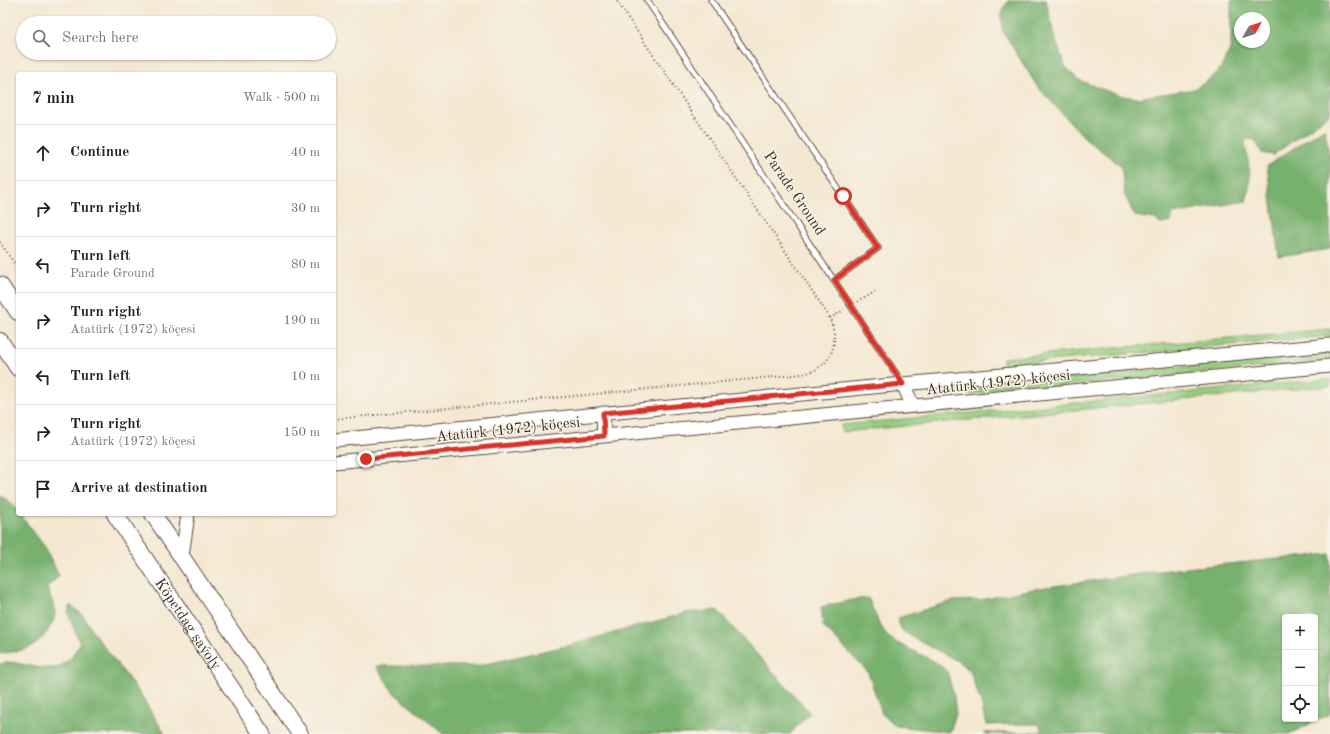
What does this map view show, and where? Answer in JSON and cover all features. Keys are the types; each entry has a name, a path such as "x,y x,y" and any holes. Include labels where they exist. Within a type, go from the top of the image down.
{"main road":[{"path":"0,285 16,309"},
{"path":"0,341 16,365"},
{"name":"Köpetdag şaýoly","path":"116,516 262,734"},
{"name":"Köpetdag şaýoly","path":"154,516 300,734"}],"street":[{"name":"Atatürk (1972) köçesi","path":"336,440 1330,344"},
{"name":"Atatürk (1972) köçesi","path":"336,462 1330,366"},
{"name":"Parade Ground","path":"903,384 913,406"},
{"path":"603,413 604,436"},
{"path":"182,556 188,516"}],"lane":[{"name":"Parade Ground","path":"647,0 903,384"},
{"path":"711,0 878,248 834,280"}],"path":[{"path":"336,419 794,375 810,372 819,368 830,356 835,338 834,329 830,318 616,0"},
{"path":"0,242 16,266"}],"green space":[{"path":"1010,0 1046,0 1054,36 1065,66 1077,79 1122,96 1138,98 1194,89 1206,82 1221,68 1231,47 1231,0 1330,0 1330,114 1273,155 1262,153 1255,140 1246,139 1245,144 1250,179 1246,201 1173,214 1171,222 1160,224 1155,219 1135,216 1125,196 1121,166 1085,138 1037,86 1002,30 1002,13 1005,5"},
{"path":"1325,129 1330,161 1330,249 1279,257 1267,166 1319,131"},
{"path":"1330,329 1330,336 1003,365 1003,358"},
{"path":"1330,353 1330,361 972,394 970,394 968,390 971,387"},
{"path":"1330,379 1330,386 842,432 841,425"},
{"path":"0,495 14,505 16,508 16,516 22,516 45,547 59,576 47,588 54,606 55,616 45,635 35,645 29,648 0,654"},
{"path":"1330,554 1330,714 1318,720 1318,614 1282,614 1282,722 1314,722 1289,734 985,734 1042,732 1039,724 986,725 982,706 970,671 958,661 915,639 903,631 898,625 898,618 952,601 980,600 1033,589 1175,569"},
{"path":"868,598 878,621 887,636 897,643 936,662 947,671 954,697 956,714 950,732 896,726 882,714 868,672 823,626 821,607"},
{"path":"70,605 83,615 92,631 138,691 165,734 0,734 0,664 11,662 41,668 57,668 70,659 80,644 68,613"},
{"path":"717,610 810,713 790,734 443,734 393,692 376,666 477,666 566,646 686,613"}],"route":[{"path":"366,459 604,436 603,413 903,384 834,280 878,248 843,196"}]}
